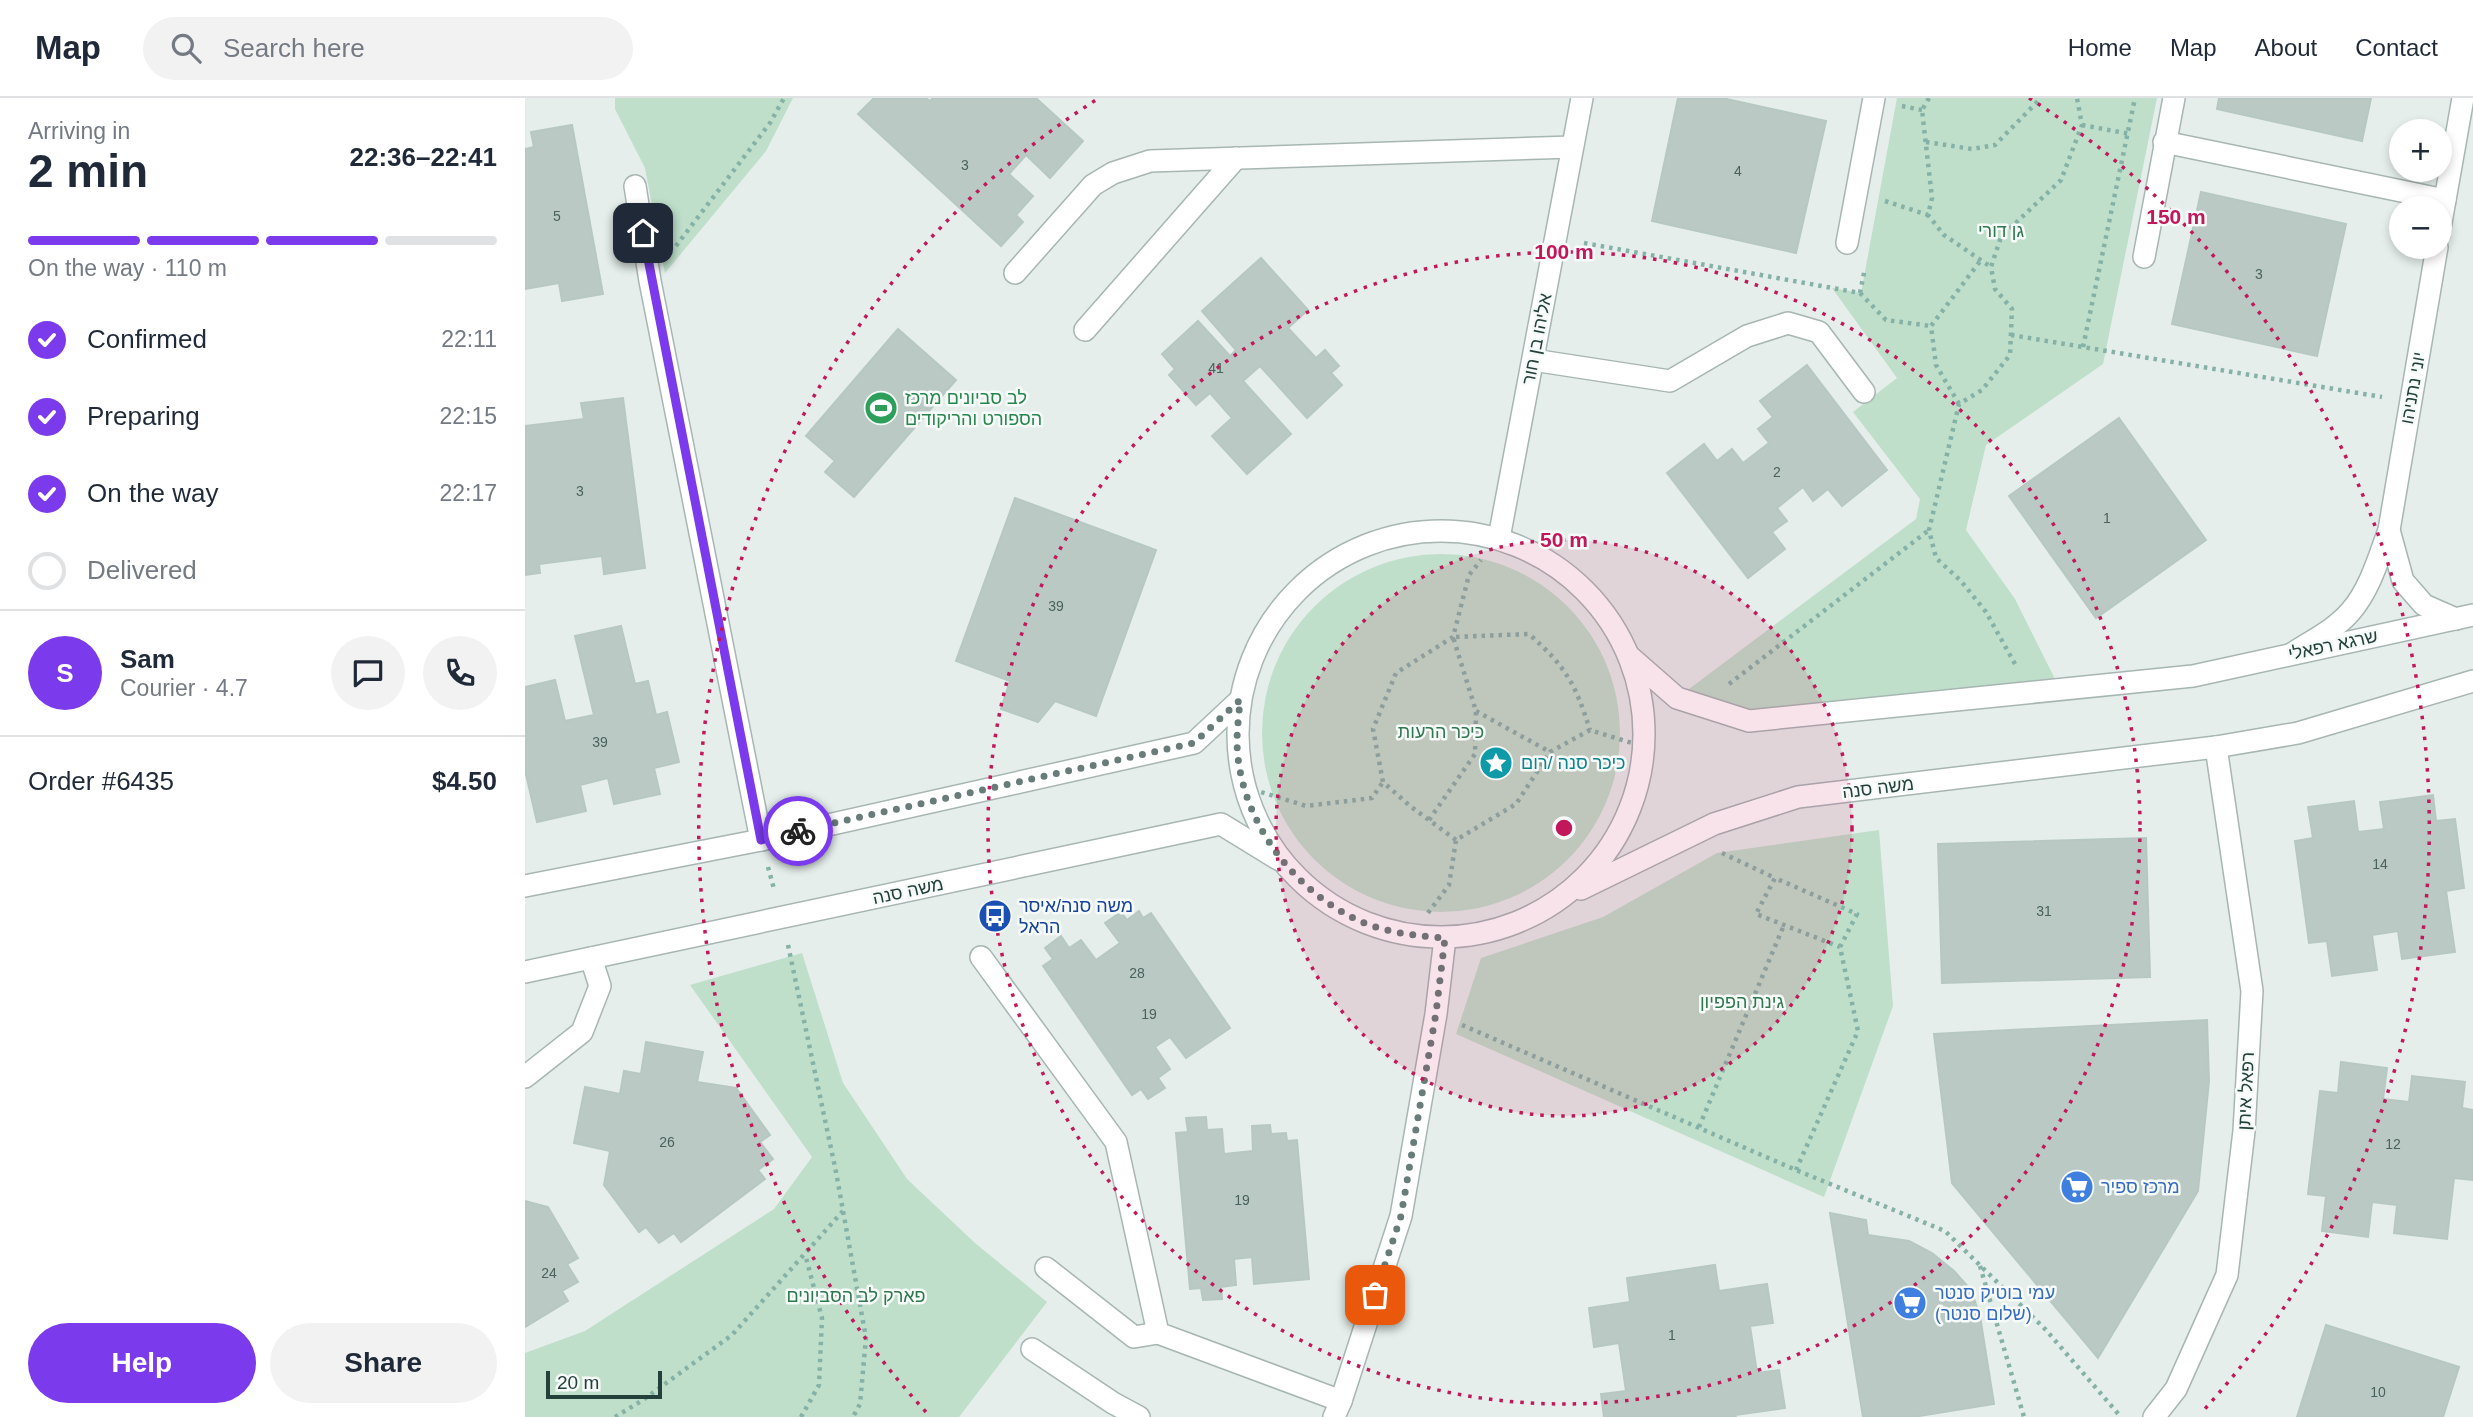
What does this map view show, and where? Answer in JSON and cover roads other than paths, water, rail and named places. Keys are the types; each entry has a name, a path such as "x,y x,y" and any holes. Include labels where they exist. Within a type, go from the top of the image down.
{"street":[{"name":"אליהו בן חור","path":"1499,538 1581,98"},
{"path":"2144,257 2174,98"},
{"path":"2446,196 2463,98"},
{"path":"1847,243 1872,99"},
{"path":"2164,142 2426,196"},
{"path":"1015,273 1093,185 1113,173 1150,161 1572,147"},
{"path":"1085,330 1236,158"},
{"path":"635,186 650,281 761,840"},
{"name":"יוני נתניהו","path":"2292,653 2329,631 2352,610 2373,574 2389,530 2435,259"},
{"path":"1533,360 1670,381 1747,336 1788,323 1819,331 1864,392"},
{"path":"1283,862 1260,827 1245,787 1237,744 1240,700 1262,635 1305,581 1363,544 1431,530 1499,538 1554,564 1599,604 1629,656 1643,701 1645,747 1633,806 1604,858 1561,900"},
{"name":"יוני נתניהו","path":"2389,530 2403,581 2424,605 2464,617"},
{"name":"שרגא רפאלי","path":"1629,656 1677,698 1749,721 2193,676 2464,617"},
{"path":"2216,747 2298,733 2473,681"},
{"path":"525,886 761,840 1194,743 1240,700"},
{"name":"משה סנה","path":"525,972 1221,824 1283,862 1319,897 1362,922 1411,936 1445,938 1506,928 1714,824 1798,797 2216,747"},
{"name":"רפאל איתן","path":"2154,1417 2176,1388 2227,1275 2244,1131 2252,991 2216,747"},
{"path":"1046,1268 1134,1338 1158,1333 1337,1409 1401,1216 1436,1013 1445,938"},
{"path":"981,957 1116,1142 1158,1333"},
{"path":"525,1077 582,1032 600,986 591,958"},
{"path":"1033,1349 1113,1403 1139,1417"}],"place":[{"name":"לב סביונים מרכז הספורט והריקודים","path":"881,408"},
{"name":"כיכר סנה /רום","path":"1496,763"},
{"name":"משה סנה/איסר הראל","path":"995,916"},
{"name":"מרכז ספיר","path":"2077,1187"},
{"name":"עמי בוטיק סנטר (שלום סנטר)","path":"1910,1303"}],"park label":[{"name":"גן דורי","path":"2001,231"},
{"name":"כיכר הרעות","path":"1441,732"},
{"name":"גינת הפפיון","path":"1742,1002"},
{"name":"פארק לב הסביונים","path":"856,1296"}]}
